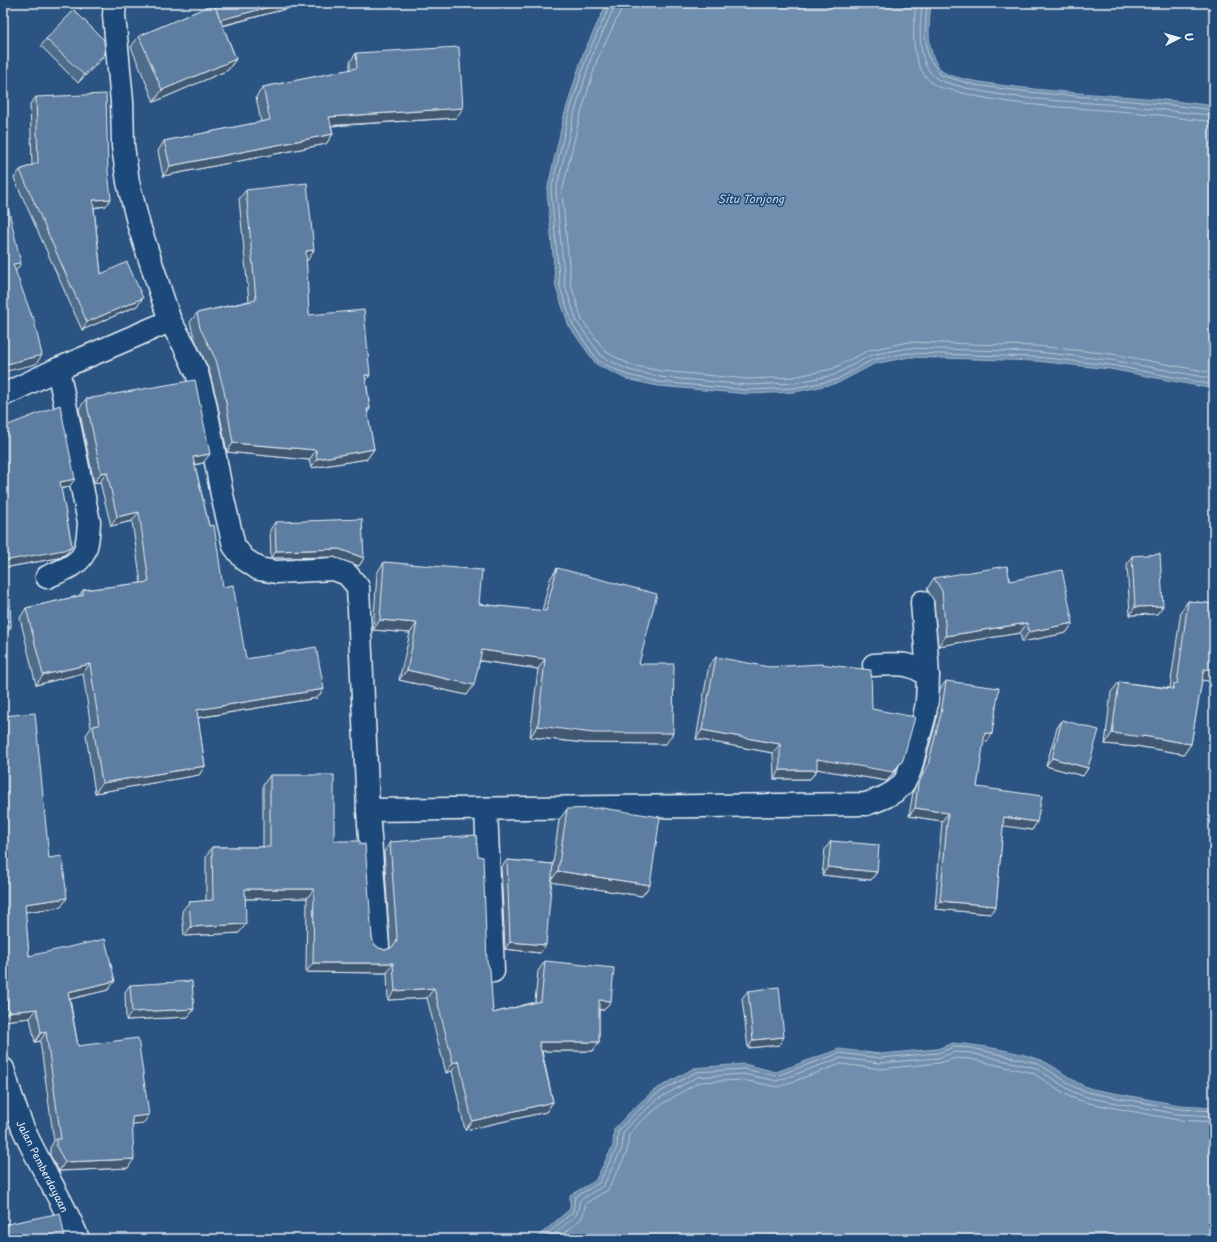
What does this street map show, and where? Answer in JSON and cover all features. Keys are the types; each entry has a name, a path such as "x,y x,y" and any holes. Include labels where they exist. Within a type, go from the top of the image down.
{"street":[{"path":"115,3 114,14 122,102 123,146 128,182 139,226 170,321 184,345 199,380 205,403 222,496 234,546 244,559 259,569 276,572 334,569 347,574 358,587 368,810 378,947"},
{"path":"3,395 58,369 170,321"},
{"path":"47,577 80,561 88,547 89,528 58,369"},
{"path":"368,810 866,804 881,799 902,785 908,775 927,700 928,676 922,602"},
{"path":"874,665 905,665 917,667 928,676"},
{"path":"486,809 493,971"},
{"name":"Jalan Pemberdayaan","path":"3,1069 12,1102 29,1141 61,1202 78,1239"}],"water":[{"name":"Situ Tonjong","path":"607,3 931,3 929,38 932,55 941,70 953,76 1004,86 1154,99 1214,106 1214,389 1110,369 1036,361 909,357 874,364 838,383 795,392 748,394 658,386 626,379 596,364 569,326 556,288 547,191 564,116 583,54"},
{"path":"953,1043 1019,1053 1038,1059 1051,1065 1084,1086 1092,1089 1179,1105 1214,1107 1214,1239 535,1239 570,1209 570,1195 595,1181 613,1146 614,1129 653,1091 694,1068 744,1064 776,1072 839,1049 880,1054 937,1049"}],"building":[{"path":"213,3 284,3 220,20"},
{"path":"214,4 236,59 162,90 139,36"},
{"path":"74,10 104,40 105,54 84,75 46,39"},
{"path":"459,47 463,108 329,117 333,134 170,166 164,141 270,120 263,87 357,68 356,53"},
{"path":"106,94 108,171 111,199 93,200 101,274 127,262 143,298 87,322 20,170 38,163 36,97"},
{"path":"307,183 314,250 306,251 309,315 364,310 370,375 365,375 370,409 367,409 374,449 317,459 316,450 233,443 224,391 216,360 200,328 197,313 256,300 246,190"},
{"path":"3,186 21,263 13,264 32,317 33,316 42,355 3,365"},
{"path":"195,380 210,454 193,457 209,526 214,525 223,587 233,585 246,659 316,647 324,689 197,710 205,766 102,783 93,726 99,725 90,664 43,675 26,608 83,595 83,590 149,582 139,512 117,517 107,472 101,473 86,399"},
{"path":"60,405 75,479 60,482 72,546 64,550 3,561 3,505 7,505 3,495 3,427"},
{"path":"362,519 364,558 339,549 276,551 275,522"},
{"path":"1160,554 1163,606 1135,607 1132,556"},
{"path":"384,562 482,570 479,604 546,611 557,568 657,594 639,664 674,664 673,733 593,733 538,726 545,659 482,650 474,685 407,670 417,623 380,620"},
{"path":"1007,566 1010,581 1062,570 1073,623 1029,632 1027,623 946,636 942,591 934,578"},
{"path":"10,599 11,627 3,627 3,600"},
{"path":"1188,601 1214,604 1214,670 1204,669 1191,744 1143,736 1112,733 1119,682 1173,689 1174,684 1177,684"},
{"path":"716,657 769,667 820,664 871,670 872,709 915,717 903,760 893,772 817,759 817,770 780,770 780,744 702,730"},
{"path":"946,681 999,688 992,734 985,733 977,787 1042,796 1037,822 1004,817 996,906 940,901 948,813 915,808 918,784 928,765 941,714"},
{"path":"35,713 49,858 62,856 67,898 25,904 29,956 105,939 115,981 68,992 78,1046 138,1038 149,1115 132,1117 134,1159 65,1162 56,1146 56,1139 61,1139 46,1032 41,1033 37,1009 8,1012 7,1000 3,1001 3,716"},
{"path":"1062,720 1099,730 1088,768 1052,758"},
{"path":"270,775 334,775 334,841 360,841 360,845 365,844 372,938 374,944 385,950 391,948 396,943 397,937 390,842 476,835 478,856 483,857 487,962 490,969 493,1013 541,1001 545,961 614,968 611,1001 599,1000 599,1042 539,1042 553,1102 472,1121 459,1061 453,1063 434,988 395,991 393,963 313,963 314,889 245,889 246,924 191,927 189,902 213,900 212,847 270,847"},
{"path":"602,808 660,817 650,885 558,871 567,809"},
{"path":"831,841 879,845 877,872 828,867"},
{"path":"507,860 553,864 546,945 510,942"},
{"path":"192,981 194,1009 132,1012 130,985"},
{"path":"779,987 784,1037 753,1040 748,991"},
{"path":"60,1213 65,1239 3,1239 3,1225"}]}
